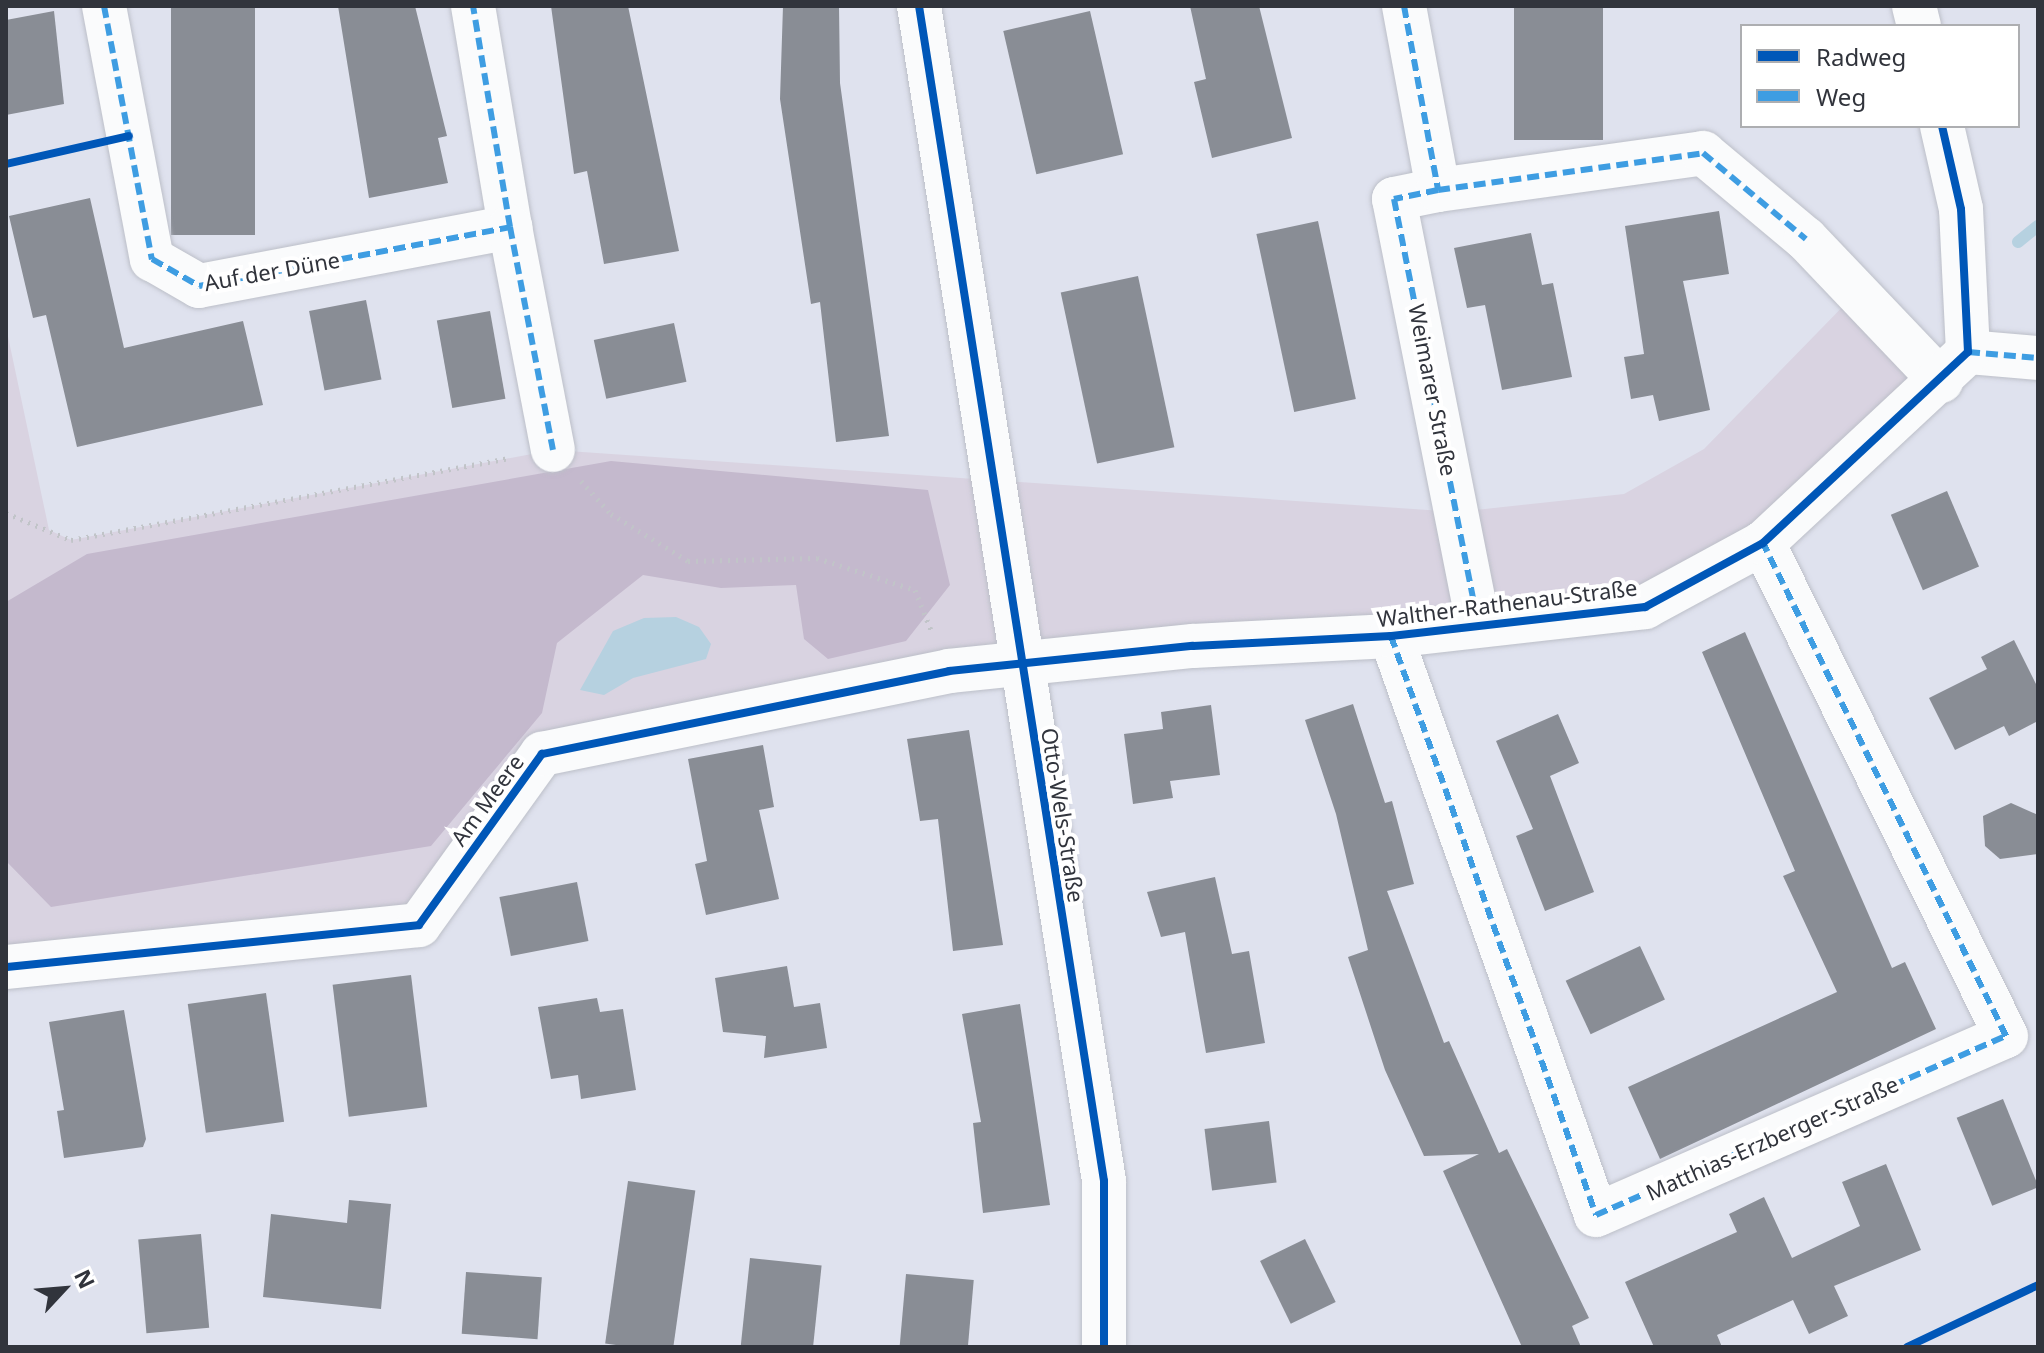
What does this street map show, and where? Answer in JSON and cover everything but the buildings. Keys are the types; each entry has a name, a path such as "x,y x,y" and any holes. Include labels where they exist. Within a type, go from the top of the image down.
{"street":[{"name":"Auf der Düne","path":"104,6 152,259 199,286 510,227"},
{"path":"473,6 510,227 553,450"},
{"name":"Otto-Wels-Straße","path":"919,6 1020,663 1104,1181 1104,1347"},
{"path":"1404,6 1438,190"},
{"path":"1942,128 1961,209 1955,366 2038,358"},
{"name":"Weimarer Straße","path":"1478,625 1394,199 1438,190 1703,153 1955,366"},
{"name":"Walther-Rathenau-Straße","path":"1020,663 1391,636 1645,607 1763,543 1955,366"},
{"name":"Matthias-Erzberger-Straße","path":"1391,636 1596,1215 2006,1036 1763,543"},
{"name":"Am Meere","path":"6,967 419,925 542,754 949,671 1020,663"}],"path":[{"path":"6,513 71,540 553,450 611,514 688,561 817,558 915,590 949,671"}],"shaded area":[{"path":"1857,292 1941,381 1645,607 1193,646 543,754 419,925 6,967 6,327 49,530 71,540 553,450 1457,512 1624,494 1704,449"},
{"path":"611,461 928,490 950,585 906,641 828,659 804,639 796,585 721,588 643,575 557,643 542,713 431,846 51,907 6,861 6,602 87,554"}],"water":[{"path":"676,617 699,627 711,644 706,659 633,678 604,695 580,690 613,631 644,618"}],"waterway":[{"path":"2018,242 2038,226"}],"marked path":[{"path":"104,6 152,259 199,286 510,227 473,6"},
{"path":"1404,6 1438,190 1394,199 1478,625"},
{"path":"1438,190 1703,153 1806,239"},
{"path":"510,227 553,450"},
{"path":"1968,352 2038,358"},
{"path":"1391,636 1596,1215 2006,1036 1763,543"}],"cycle path":[{"path":"919,6 1104,1181 1104,1347"},
{"path":"6,967 419,925 542,754 949,671 1193,646 1391,636 1645,607 1763,543 1968,352 1961,209 1942,128"},
{"path":"6,164 129,136"},
{"path":"1907,1347 2038,1285"}]}
